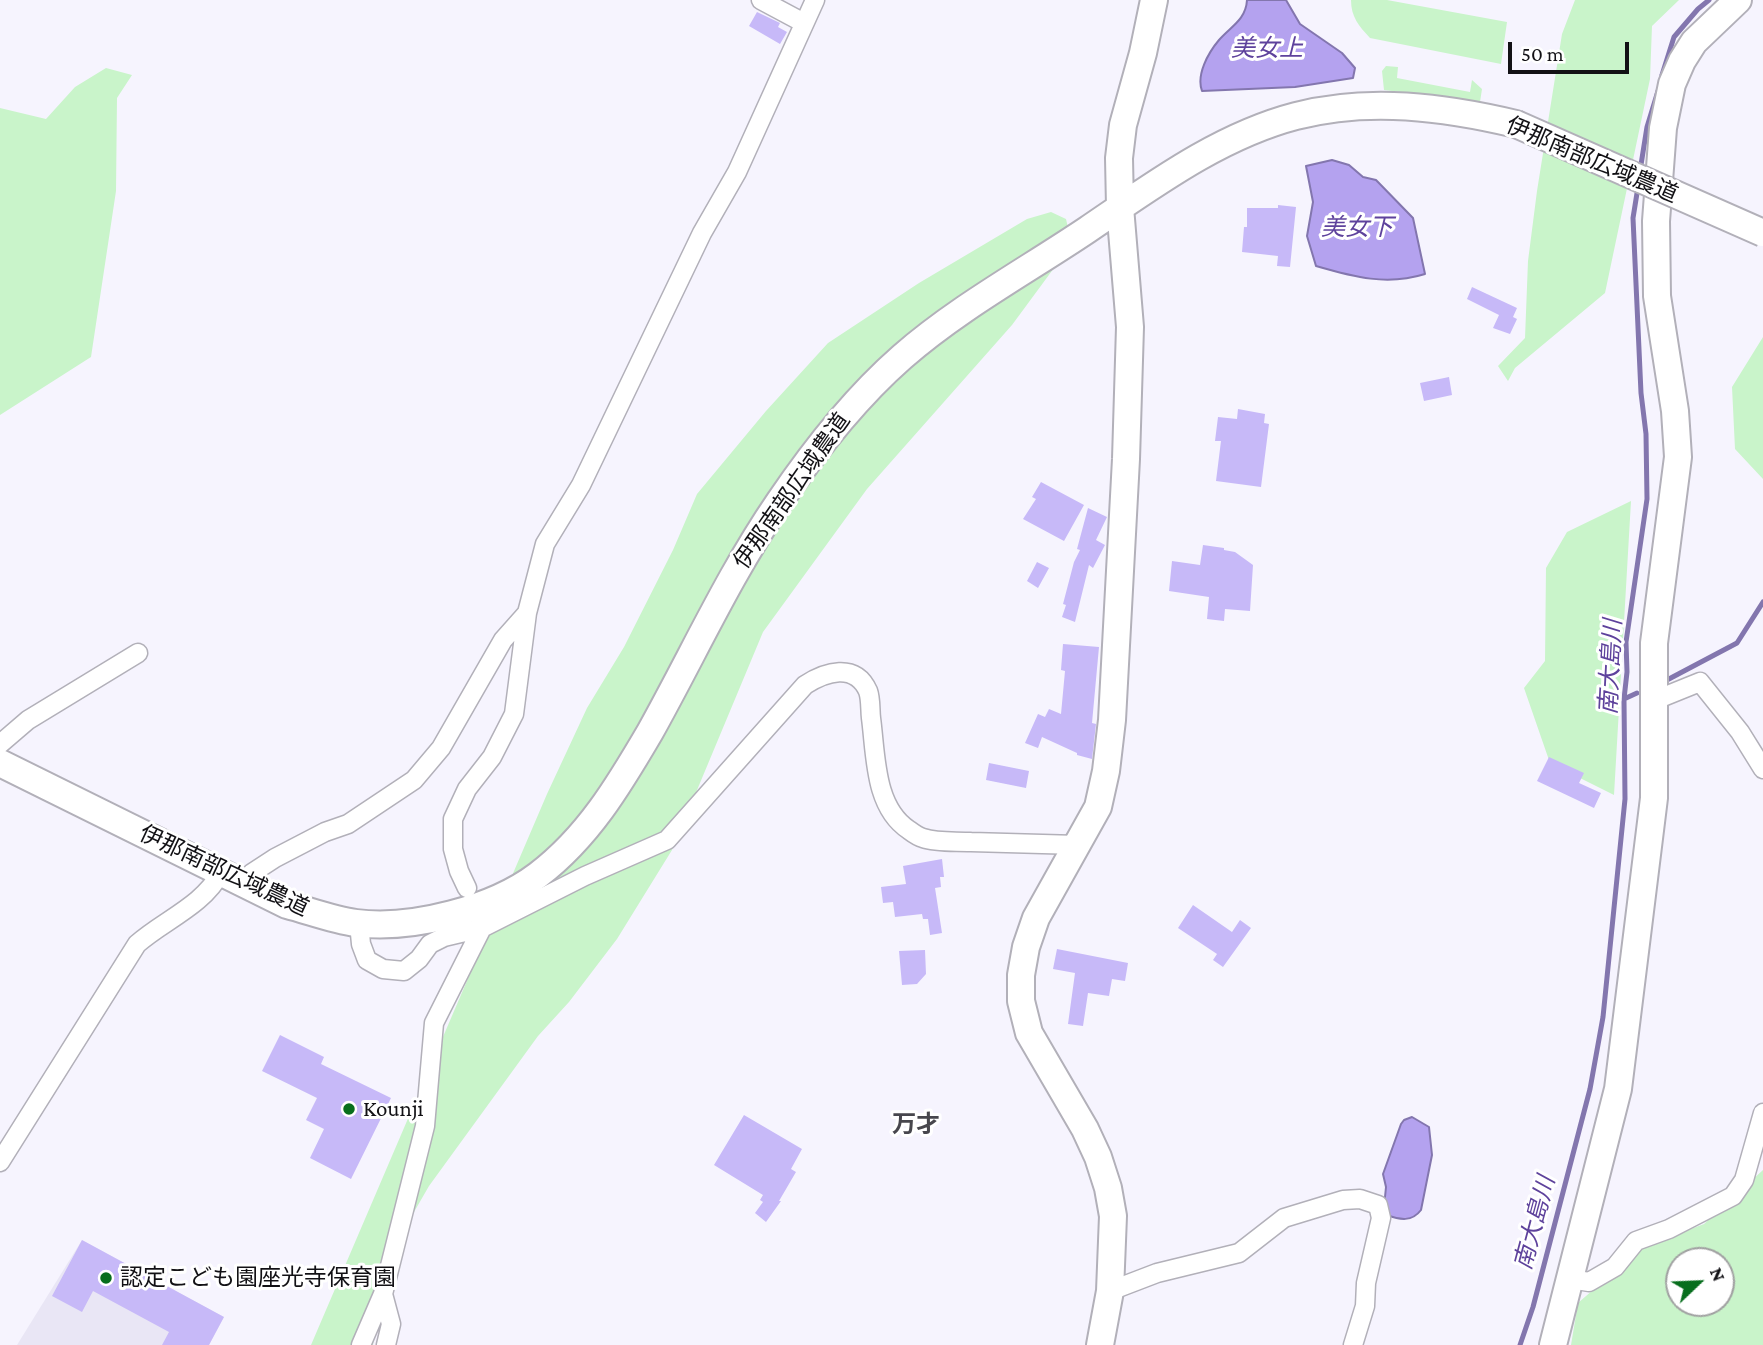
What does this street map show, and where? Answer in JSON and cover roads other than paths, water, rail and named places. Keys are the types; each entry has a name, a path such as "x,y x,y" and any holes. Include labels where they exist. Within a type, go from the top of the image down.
{"street":[{"path":"761,0 804,23"},
{"path":"467,888 459,872 453,849 453,819 467,789 492,757 514,714 527,613 545,544 581,485 702,233 737,172 815,0"},
{"path":"1100,1345 1111,1291 1113,1216 1108,1188 1085,1129 1029,1033 1021,1001 1021,975 1026,947 1036,918 1098,807 1112,720 1130,327 1120,207 1119,158 1123,125 1154,0"},
{"path":"1553,1345 1618,1089 1654,798 1656,753 1653,701 1657,611 1678,457 1675,411 1657,296 1656,221 1663,128 1672,84 1682,61 1694,41 1738,0"},
{"name":"伊那南部広域農道","path":"0,763 287,905 359,923 422,921 462,912 493,901 534,878 586,830 615,791 728,585 778,502 852,405 904,355 949,321 1206,153 1255,128 1298,115 1376,104 1450,110 1517,124 1763,233"},
{"path":"0,1162 136,944 201,899 214,886 252,873 325,832 348,824 414,780 441,748 503,640 527,613"},
{"path":"0,744 27,720 138,653"},
{"path":"359,923 360,944 367,960 383,969 404,971 419,959 430,944 444,937 481,924 667,840 805,685 831,672 848,672 858,678 868,692 884,799 906,829 923,838 945,841 1078,845"},
{"path":"1653,701 1700,682 1740,732 1763,769"},
{"path":"361,1345 383,1294 425,1126 433,1023 481,924"},
{"path":"1570,1279 1589,1282 1615,1268 1636,1241 1669,1229 1733,1196 1744,1180 1763,1114"},
{"path":"1111,1291 1157,1273 1239,1253 1284,1218 1343,1200 1369,1200 1378,1205 1381,1218 1366,1283 1365,1306 1353,1345"},
{"path":"383,1294 391,1324 386,1345"}],"water":[{"name":"美女上","path":"1247,0 1286,0 1300,24 1342,53 1355,68 1353,78 1295,87 1202,91 1202,71 1207,58 1219,40 1241,18"},
{"name":"美女下","path":"1332,160 1349,165 1363,177 1376,180 1413,218 1425,274 1411,278 1370,279 1316,266 1307,236 1313,202 1306,166"},
{"path":"1412,1117 1429,1127 1432,1155 1421,1210 1414,1217 1401,1219 1387,1215 1384,1207 1386,1187 1383,1174 1401,1124"}],"waterway":[{"name":"南大島川","path":"1662,75 1674,37 1709,0"},
{"name":"南大島川","path":"1640,171 1647,127 1658,91"},
{"name":"南大島川","path":"1520,1345 1533,1307 1590,1089 1603,1017 1625,799 1626,642 1647,499 1646,434 1641,393 1633,218 1638,187"},
{"path":"1667,680 1737,643 1763,602"},
{"path":"1624,699 1637,693"}],"place":[{"name":"Kounji","path":"349,1109"},
{"name":"認定こども園座光寺保育園","path":"106,1278"}],"district":[{"name":"万才","path":"916,1125"}]}
